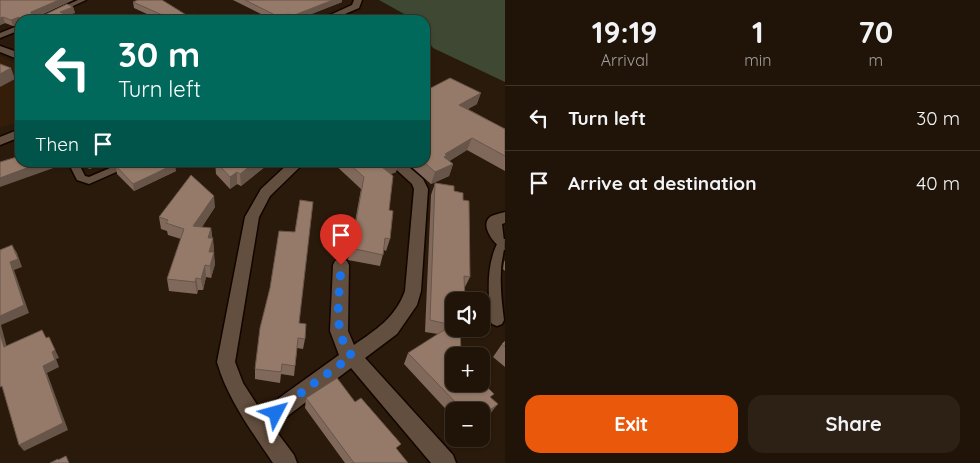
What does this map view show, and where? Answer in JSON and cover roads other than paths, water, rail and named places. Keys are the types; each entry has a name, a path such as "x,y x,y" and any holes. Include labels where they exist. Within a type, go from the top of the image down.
{"street":[{"path":"335,15 356,6 358,0"},
{"path":"0,49 15,55"},
{"path":"0,140 15,135"},
{"path":"286,463 238,396 231,382 226,362 252,218 257,203 266,190 293,167"},
{"path":"260,425 306,389 391,329 408,305 413,291 421,189 418,182 400,167"},
{"path":"504,243 496,233 495,221 505,217"},
{"path":"341,265 339,331 345,348 446,463"}],"lane":[{"path":"48,15 83,0"},
{"path":"0,36 15,30"},
{"path":"76,167 81,178 89,181 122,167"},
{"path":"497,320 495,265 496,256 504,243"}]}
